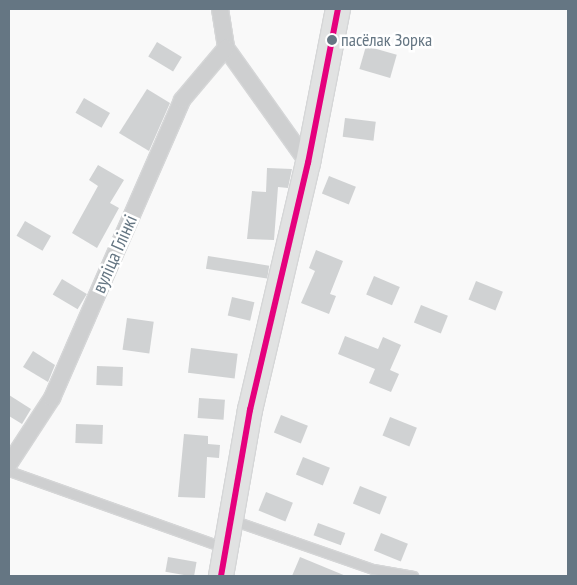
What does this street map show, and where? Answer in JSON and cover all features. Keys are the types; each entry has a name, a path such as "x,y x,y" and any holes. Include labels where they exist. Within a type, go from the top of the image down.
{"street":[{"path":"220,9 226,48 308,164"},
{"path":"221,576 229,519 250,410 308,164 338,9"},
{"name":"вуліца Глінкі","path":"9,464 52,398 182,100 226,48"}],"lane":[{"path":"9,472 225,548"},
{"path":"229,519 373,569 413,576"}],"building":[{"path":"157,42 182,57 173,72 148,57"},
{"path":"366,46 397,55 390,78 359,69"},
{"path":"147,89 170,103 149,151 119,133"},
{"path":"84,98 110,113 101,128 76,113"},
{"path":"345,118 376,122 373,141 343,137"},
{"path":"98,165 124,180 110,203 119,208 97,248 72,233 98,186 89,180"},
{"path":"267,168 292,169 288,188 278,187 274,240 247,239 252,191 266,192"},
{"path":"329,176 356,187 349,204 322,194"},
{"path":"25,221 51,236 42,251 16,236"},
{"path":"316,250 343,261 330,294 336,296 329,314 301,303 315,271 309,268"},
{"path":"208,256 269,266 267,279 206,269"},
{"path":"374,276 400,287 392,305 366,294"},
{"path":"62,279 87,294 78,309 53,294"},
{"path":"476,281 503,292 495,310 469,300"},
{"path":"232,297 254,302 250,321 228,316"},
{"path":"421,305 448,316 441,333 414,323"},
{"path":"127,318 154,322 149,353 123,350"},
{"path":"345,336 378,349 383,337 401,345 390,370 399,374 391,392 369,383 375,369 338,354"},
{"path":"191,348 238,354 235,379 188,373"},
{"path":"33,351 55,365 48,382 23,367"},
{"path":"97,366 123,367 122,386 96,385"},
{"path":"9,395 31,409 22,424 9,416"},
{"path":"199,398 225,400 224,420 198,418"},
{"path":"281,415 308,426 301,443 274,433"},
{"path":"390,417 417,428 409,446 383,436"},
{"path":"76,424 103,425 102,444 75,443"},
{"path":"184,434 208,436 208,444 220,445 219,458 207,457 205,498 178,497"},
{"path":"303,457 330,468 323,485 296,475"},
{"path":"360,486 387,497 380,514 353,504"},
{"path":"266,492 293,503 285,521 259,511"},
{"path":"318,523 345,533 341,545 314,535"},
{"path":"381,533 408,544 401,561 374,551"},
{"path":"168,557 197,562 194,576 165,572"},
{"path":"300,557 346,576 292,576"}],"transit line":[{"path":"221,576 250,410 308,163 338,9"}],"place":[{"name":"пасёлак Зорка","path":"332,40"}]}
